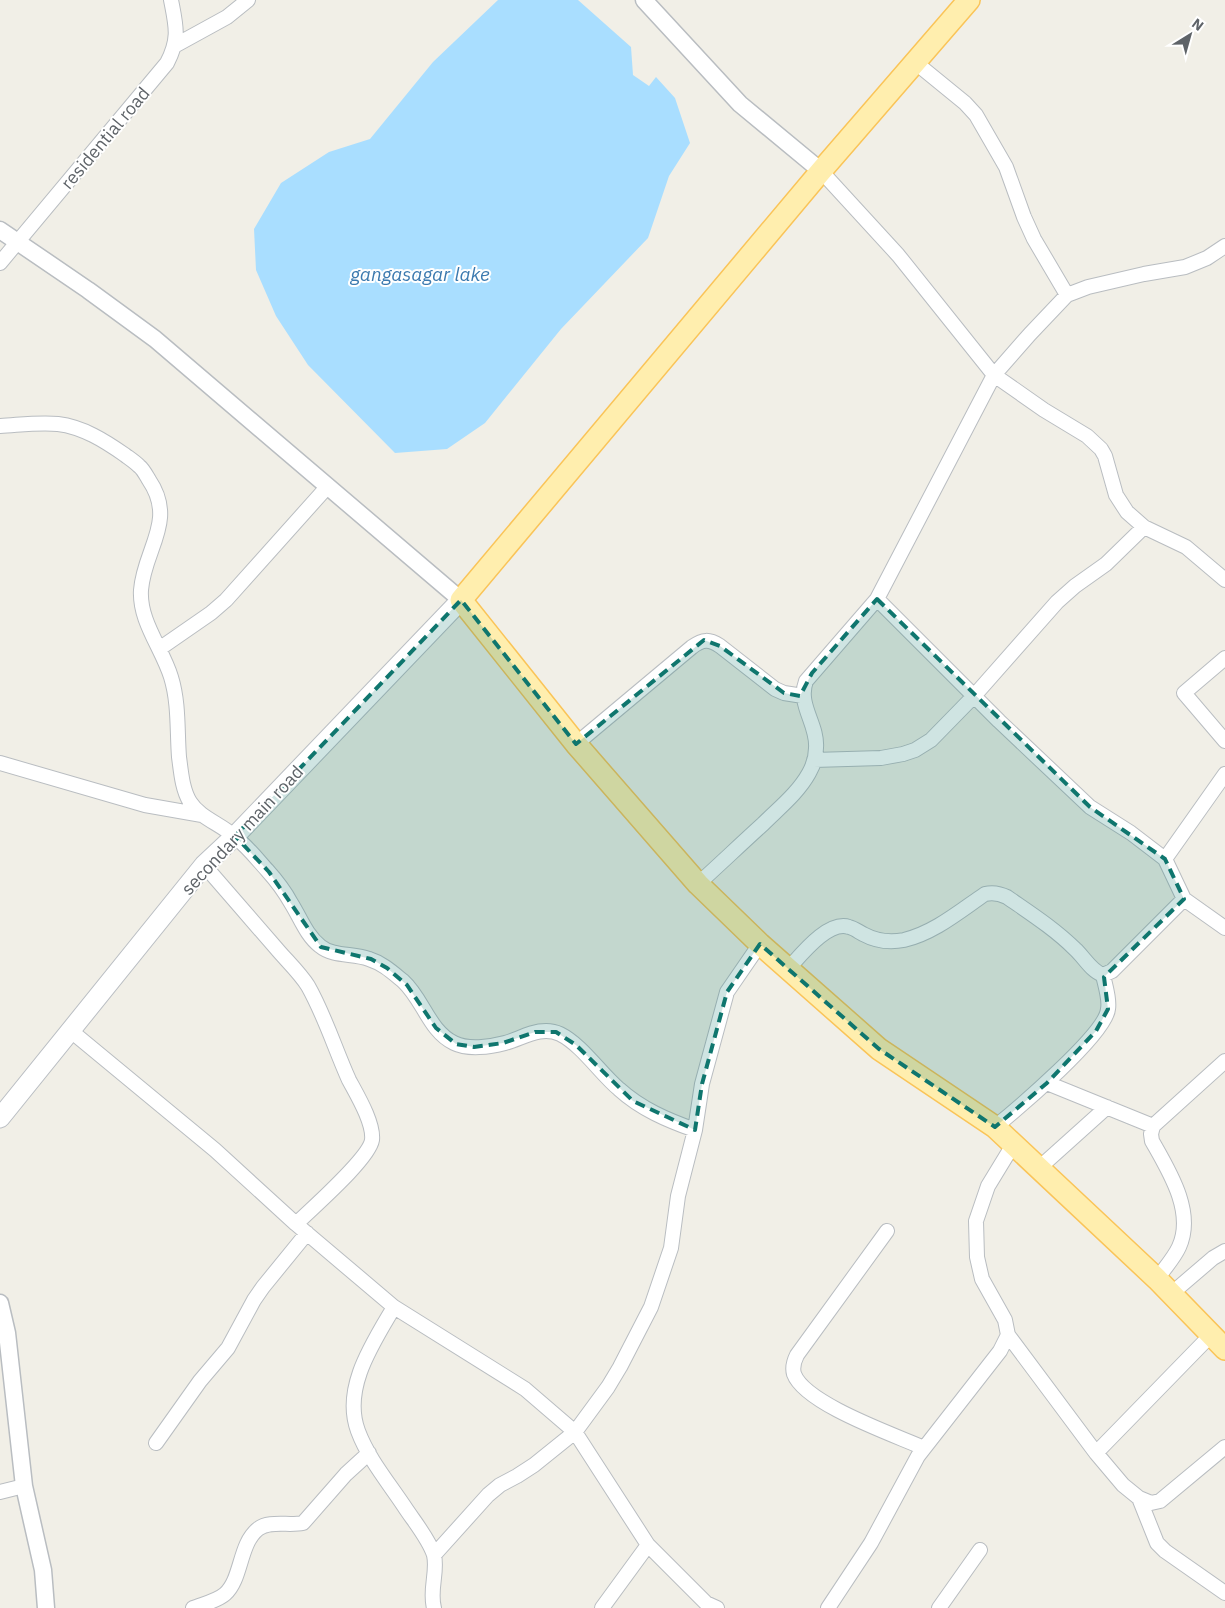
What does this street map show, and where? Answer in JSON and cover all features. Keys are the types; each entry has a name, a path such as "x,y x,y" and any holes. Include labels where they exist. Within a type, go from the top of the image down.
{"main road":[{"path":"969,0 821,171 461,600 576,744 698,884 760,944 878,1049 995,1127 1164,1286 1218,1342"},
{"name":"secondary main road","path":"0,1118 204,865 235,836 461,600"}],"street":[{"path":"171,0 176,26 176,45 227,17 248,0"},
{"path":"644,0 740,104 821,171 898,255 994,375 1096,443 1105,456 1111,484 1120,504 1144,528 1186,547 1225,580"},
{"name":"residential road","path":"0,263 93,150 156,78 167,63 176,45"},
{"path":"916,63 965,103 980,121 1006,168 1024,218 1034,239 1067,295"},
{"path":"0,230 88,290 155,339 461,600"},
{"path":"698,884 784,804 810,772 816,746 814,729 803,696 803,689 812,673 877,599 994,375 1067,295 1088,287 1144,274 1186,267 1207,258 1225,246"},
{"path":"0,426 58,424 81,429 105,441 139,465 152,483 159,500 161,521 141,589 142,607 171,677 178,713 179,756 185,791 195,808 235,836 269,872 290,900 306,930 321,947 329,951 354,954 371,959 387,968 407,985 445,1038 456,1044 474,1047 503,1043 535,1032 546,1030 556,1032 576,1045 598,1070 633,1101 649,1111 695,1130"},
{"path":"158,649 211,613 226,600 328,486"},
{"path":"814,760 881,758 915,750 931,740 974,696 1057,602 1075,586 1106,564 1144,528"},
{"path":"877,599 974,696 1090,807 1131,833 1165,859 1184,899 1225,928"},
{"path":"576,744 692,647 704,640 712,641 720,646 775,689 784,693 803,696"},
{"path":"1225,658 1184,693 1225,741"},
{"path":"0,763 145,804 204,815"},
{"path":"1165,859 1225,774"},
{"path":"156,1443 207,1372 228,1348 258,1294 301,1228 362,1157 372,1140 366,1114 340,1061 320,1008 307,984 204,865"},
{"path":"788,969 816,939 840,926 849,927 876,941 904,940 925,933 984,894 992,892 1000,893 1007,897 1052,930 1076,949 1095,970 1103,975 1108,1009 1105,1019 1096,1031 1047,1083 995,1127"},
{"path":"1103,975 1112,971 1184,899"},
{"path":"434,1555 500,1484 534,1465 575,1432 608,1386 651,1307 671,1248 678,1196 695,1130 702,1084 727,992 760,944"},
{"path":"71,1031 214,1150 301,1228 394,1307 525,1389 575,1432 648,1545 706,1603 717,1608"},
{"path":"1164,1286 1183,1237 1184,1222 1179,1193 1152,1141 1153,1126 1225,1061"},
{"path":"1047,1083 1153,1126"},
{"path":"1038,1169 1107,1107"},
{"path":"1013,1145 988,1186 976,1221 977,1258 982,1278 1005,1320 1008,1335 1096,1453 1124,1485 1139,1498 1151,1503 1160,1501 1225,1447"},
{"path":"887,1231 797,1355 793,1365 794,1373 798,1381 831,1407 924,1448"},
{"path":"1164,1286 1225,1250"},
{"path":"0,1303 7,1332 24,1486 42,1570 46,1608"},
{"path":"394,1307 373,1342 361,1370 355,1392 354,1410 358,1430 369,1453 434,1555 435,1570 431,1590 434,1608"},
{"path":"828,1608 871,1543 918,1456 1000,1351 1008,1335"},
{"path":"1096,1453 1218,1342"},
{"path":"194,1608 220,1597 228,1590 246,1546 257,1529 264,1525 295,1525 303,1522 346,1474 369,1453"},
{"path":"0,1492 24,1486"},
{"path":"1139,1498 1157,1543 1165,1551 1225,1593"},
{"path":"602,1608 648,1545"},
{"path":"939,1608 980,1550"}],"highlighted area":[{"path":"877,599 1090,807 1165,859 1184,899 1104,977 1108,1009 1096,1031 1047,1083 995,1127 879,1049 760,944 727,992 702,1084 695,1130 633,1101 576,1045 556,1032 535,1032 503,1043 474,1047 456,1044 436,1028 407,985 387,968 371,959 321,947 269,872 235,836 461,600 576,744 704,640 720,646 784,693 800,696 812,673"}],"water":[{"name":"gangasagar lake","path":"498,0 578,0 631,47 633,75 649,86 656,77 675,98 690,143 669,176 648,238 561,329 485,423 447,449 395,453 308,365 276,316 256,270 254,229 281,183 329,152 370,139 433,62"}]}
